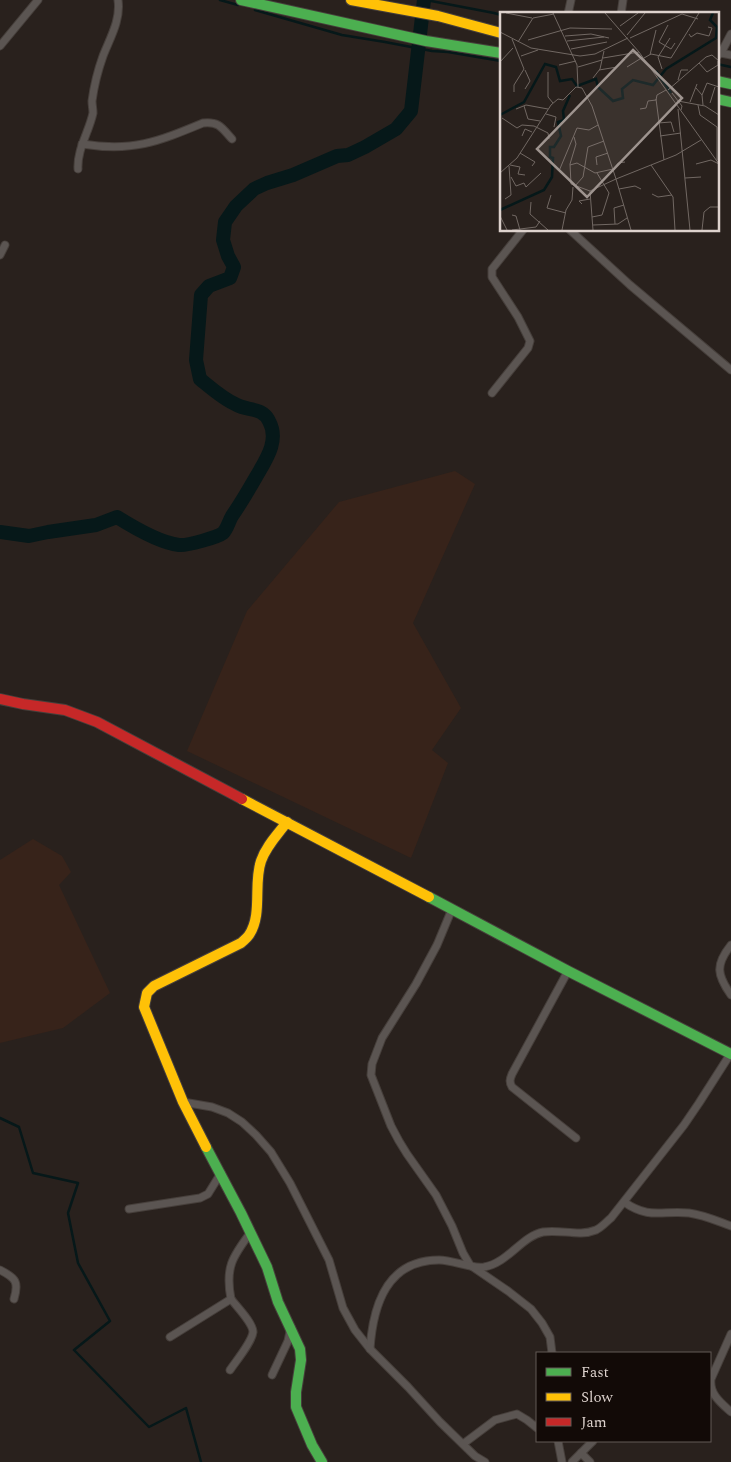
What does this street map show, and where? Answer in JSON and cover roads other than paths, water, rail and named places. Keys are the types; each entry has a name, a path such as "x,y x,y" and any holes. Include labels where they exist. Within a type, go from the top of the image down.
{"main road":[{"path":"240,0 388,33 500,54"},
{"path":"351,0 438,16 500,33"},
{"path":"718,81 731,84"},
{"path":"718,99 731,102"},
{"path":"0,699 65,710 97,722 568,971 731,1053"},
{"path":"287,822 260,862 255,919 249,934 241,943 154,986 147,993 144,1007 183,1102 250,1232 266,1266 278,1302 300,1349 296,1406 312,1445 322,1462"}],"street":[{"path":"0,46 38,0"},
{"path":"78,169 78,158 93,112 92,102 97,74 112,37 119,8 118,0"},
{"path":"731,34 719,54 731,55"},
{"path":"82,144 115,148 140,145 157,142 203,123 210,122 220,126 232,139"},
{"path":"492,393 528,348 530,340 492,278 492,269 521,231"},
{"path":"571,231 630,285 731,370"},
{"path":"0,255 5,245"},
{"path":"452,909 416,984 382,1038 372,1064 371,1075 391,1126 407,1154 436,1194 470,1265 531,1309 550,1337 552,1352"},
{"path":"731,945 723,955 719,967 720,976 731,995"},
{"path":"568,971 512,1074 510,1083 512,1087 576,1138"},
{"path":"370,1348 374,1318 380,1299 392,1279 404,1268 420,1262 440,1260 484,1267 497,1262 540,1232 585,1233 598,1229 611,1218 684,1125 731,1053"},
{"path":"183,1102 212,1107 228,1113 242,1122 271,1152 290,1183 329,1260 343,1308 354,1330 463,1444 475,1456 485,1462"},
{"path":"129,1209 200,1198 208,1194 221,1173"},
{"path":"624,1202 643,1212 656,1214 690,1213 731,1226"},
{"path":"230,1370 251,1339 253,1331 250,1323 231,1299 229,1287 230,1266 237,1250 250,1232"},
{"path":"0,1270 8,1274 16,1282 14,1299"},
{"path":"170,1337 231,1299"},
{"path":"272,1375 288,1341 290,1327"},
{"path":"711,1379 731,1334"},
{"path":"711,1390 731,1412"},
{"path":"463,1444 495,1420 517,1414 536,1427"},
{"path":"552,1442 560,1449"},
{"path":"558,1442 562,1462"},
{"path":"572,1462 593,1442"},
{"path":"581,1453 590,1462"}],"waterway":[{"path":"220,0 238,5"},
{"path":"0,532 29,536 96,525 117,517 139,530 172,544 189,544 223,533 267,458 273,436 269,421 263,413 232,403 200,379 196,360 201,295 209,286 230,278 234,267 223,240 225,222 236,206 254,189 337,156 348,155 396,129 411,111 424,0"},
{"path":"426,0 500,15"},
{"path":"255,10 342,35 500,61"},
{"path":"718,64 731,67"},
{"path":"0,1118 19,1127 33,1173 78,1183 68,1213 78,1263 110,1321 74,1350 149,1427 186,1408 201,1462"}]}
